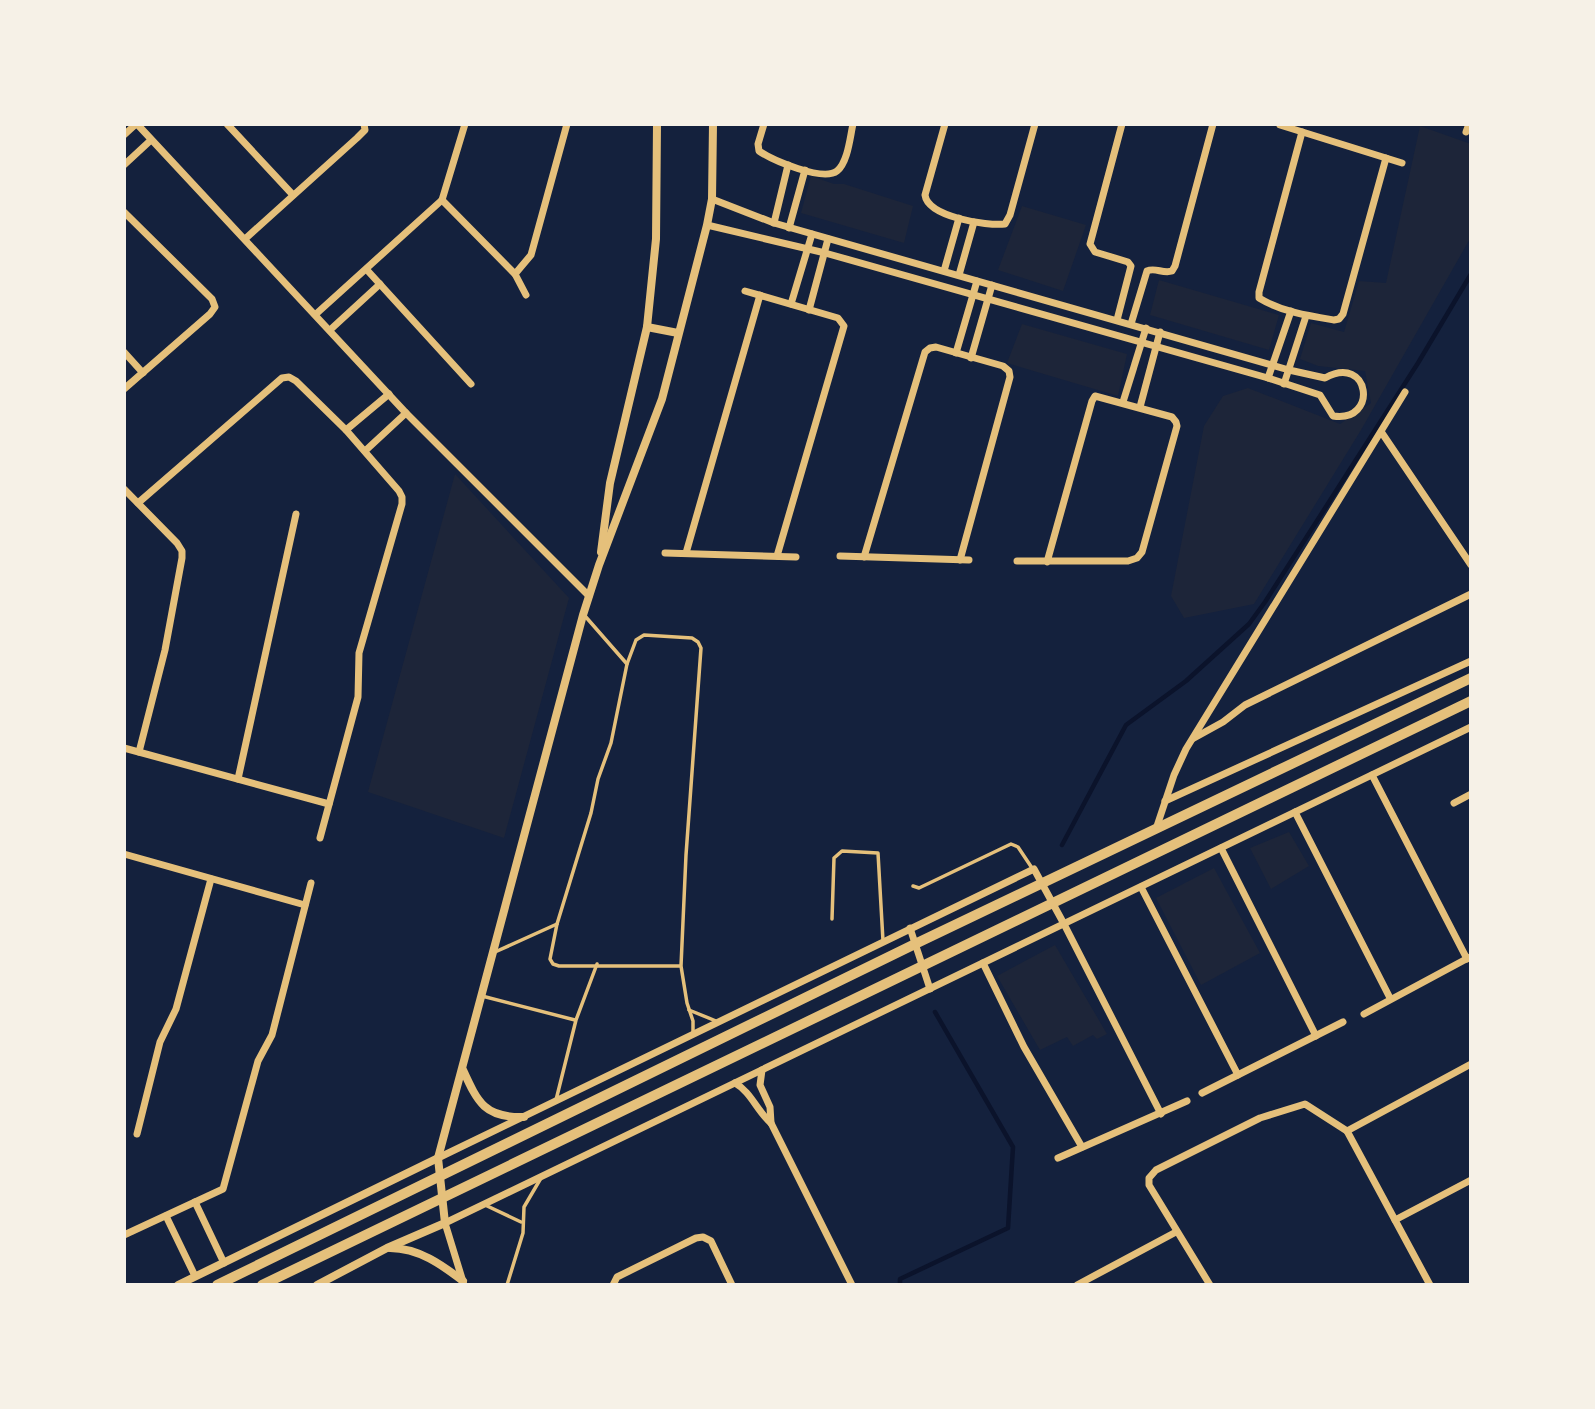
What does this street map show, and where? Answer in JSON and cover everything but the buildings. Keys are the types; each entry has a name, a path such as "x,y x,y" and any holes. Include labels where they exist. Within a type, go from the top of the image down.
{"main road":[{"path":"217,1285 915,944 1471,678"},
{"path":"262,1285 1471,701"}],"street":[{"path":"124,135 137,124 406,413 589,596"},
{"path":"228,124 293,195"},
{"path":"316,314 442,200 465,124"},
{"path":"515,274 531,255 568,124"},
{"path":"599,565 610,483 647,327 656,239 657,124"},
{"path":"464,1283 445,1223 438,1158 583,615 599,565 662,399 712,199 713,124"},
{"path":"764,124 758,144 759,151 788,165 828,175 837,172 843,163 853,124"},
{"path":"945,124 925,195 926,202 932,208 974,222 1005,223 1010,215 1035,124"},
{"path":"1116,320 1132,266 1128,262 1095,252 1090,244 1122,124"},
{"path":"1131,324 1147,271 1151,269 1167,273 1175,267 1213,124"},
{"path":"1280,125 1402,163"},
{"path":"245,239 364,127"},
{"path":"1302,132 1259,292 1259,298 1291,312 1334,320 1343,314 1386,158"},
{"path":"124,165 152,140"},
{"path":"774,223 788,165"},
{"path":"789,228 805,170"},
{"path":"707,225 825,253 1268,379 1320,395 1333,416 1356,412 1363,403 1364,391 1359,380 1349,372 1337,371 1325,378 1289,370 789,228 712,199"},
{"path":"442,200 515,274 526,295"},
{"path":"124,212 212,299 215,307 124,389"},
{"path":"944,271 959,218"},
{"path":"959,275 974,222"},
{"path":"791,304 812,234"},
{"path":"809,310 828,239"},
{"path":"366,270 471,384"},
{"path":"956,353 977,281"},
{"path":"330,330 380,284"},
{"path":"971,358 992,285"},
{"path":"745,291 838,318 844,326 777,556"},
{"path":"686,553 760,295"},
{"path":"1268,379 1291,312"},
{"path":"1284,384 1306,316"},
{"path":"647,327 678,333"},
{"path":"1123,402 1146,328"},
{"path":"1140,407 1160,332"},
{"path":"864,557 926,352 936,347 1003,366 1009,371 1010,377 960,560"},
{"path":"124,352 143,373"},
{"path":"138,503 282,378 289,377 346,429 402,497 359,653 358,697 320,838"},
{"path":"1155,829 1174,775 1191,741 1405,392"},
{"path":"346,429 389,394"},
{"path":"1017,561 1047,562 1128,561 1137,558 1142,552 1177,426 1172,417 1101,395 1095,396 1047,562"},
{"path":"365,451 406,413"},
{"path":"1381,433 1471,565"},
{"path":"124,489 182,551 165,650 139,752"},
{"path":"238,779 296,514"},
{"path":"665,552 796,556"},
{"path":"840,556 969,560"},
{"path":"1191,741 1245,705 1471,594"},
{"path":"1165,801 1471,661"},
{"path":"317,1285 387,1248 484,1205 1471,727"},
{"path":"124,748 329,804"},
{"path":"1364,1014 1469,958 1372,775"},
{"path":"1454,803 1471,794"},
{"path":"1295,812 1390,998"},
{"path":"1221,848 1317,1036"},
{"path":"124,853 305,905"},
{"path":"178,1285 1034,869 1161,1114"},
{"path":"137,1134 160,1042 176,1009 211,879"},
{"path":"124,1235 223,1189 258,1061 272,1035 311,883"},
{"path":"1141,887 1238,1075"},
{"path":"910,928 930,989"},
{"path":"983,963 1024,1047 1082,1147"},
{"path":"1202,1093 1343,1022"},
{"path":"1347,1131 1471,1064"},
{"path":"463,1070 474,1094 490,1112 508,1118 524,1117"},
{"path":"763,1070 760,1085 771,1107 771,1123"},
{"path":"735,1083 747,1093 760,1114 771,1123 852,1285"},
{"path":"1058,1158 1187,1101"},
{"path":"1210,1285 1149,1185 1149,1178 1156,1170 1260,1118 1305,1104 1347,1131 1430,1285"},
{"path":"1395,1220 1471,1180"},
{"path":"195,1202 224,1263"},
{"path":"166,1216 195,1276"},
{"path":"1077,1285 1176,1232"},
{"path":"613,1285 617,1277 696,1238 704,1237 710,1241 732,1285"},
{"path":"387,1248 426,1256 464,1283"}],"lane":[{"path":"583,615 627,664"},
{"path":"681,966 553,964 550,959 557,924 611,743 627,664 636,640 644,635 692,638 701,648 681,966 693,1021 693,1036"},
{"path":"913,886 919,888 1011,844 1018,847 1034,869"},
{"path":"832,919 834,858 842,851 878,853 883,941"},
{"path":"494,953 557,924"},
{"path":"556,1101 576,1020 597,964"},
{"path":"482,996 576,1020"},
{"path":"689,1010 717,1022"},
{"path":"507,1285 523,1233 524,1207 542,1176"},
{"path":"484,1205 522,1222"}],"shaded area":[{"path":"1420,126 1471,144 1471,237 1361,430 1254,604 1184,618 1171,596 1204,426 1223,396 1248,388 1340,424 1371,403 1365,371 1318,366 1300,359 1311,323 1344,332 1359,281 1386,283"},
{"path":"811,176 913,206 904,243 801,213"},
{"path":"1022,206 1086,225 1063,291 998,270"},
{"path":"1159,280 1279,315 1269,350 1150,315"},
{"path":"1022,324 1127,354 1118,396 1007,363"},
{"path":"455,474 569,598 504,838 368,792"},
{"path":"1289,832 1309,866 1271,889 1250,848"},
{"path":"1214,868 1260,953 1201,985 1156,898"},
{"path":"1055,945 1107,1034 1097,1039 1093,1035 1073,1046 1067,1037 1040,1050 997,976"}],"waterway":[{"path":"1062,845 1126,725 1186,681 1249,624 1265,602 1418,363 1471,274"},
{"path":"900,1285 900,1279 1008,1228 1013,1147 935,1012"}]}
